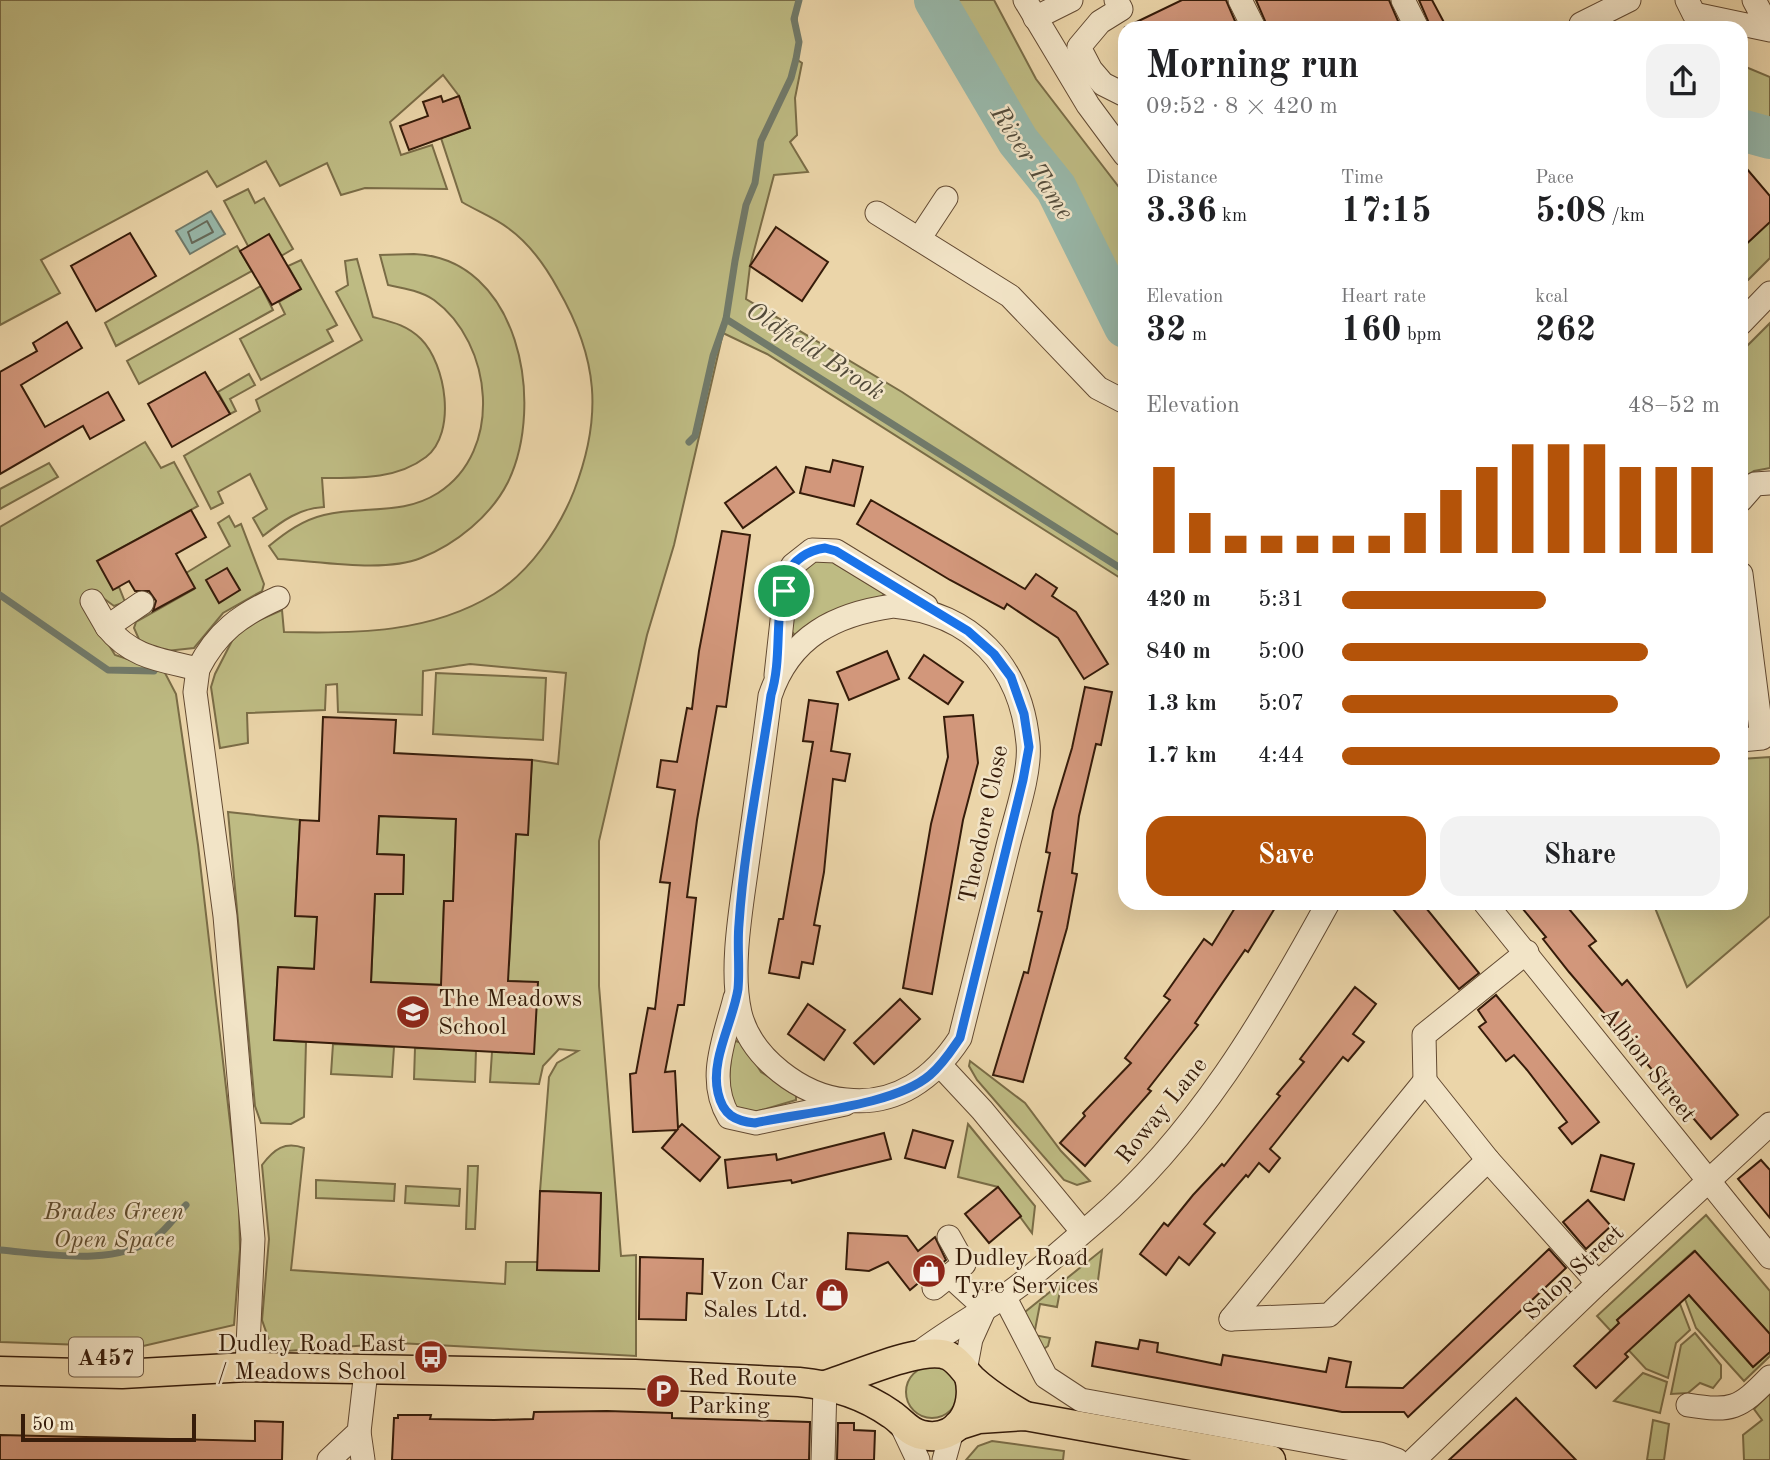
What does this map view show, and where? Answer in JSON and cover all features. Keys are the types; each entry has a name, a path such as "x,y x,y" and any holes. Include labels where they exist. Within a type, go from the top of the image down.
{"main road":[{"path":"1025,1416 967,1374 950,1357 938,1353 913,1356 895,1372 889,1386 889,1402 896,1418 907,1429 921,1435 938,1436 979,1419 1025,1416 1271,1460"},
{"name":"A457","path":"0,1355 118,1357 212,1368"},
{"name":"A457","path":"825,1385 913,1356"},
{"name":"A457","path":"0,1371 122,1374 247,1367 635,1374 825,1385 870,1401 896,1418"},
{"path":"955,1428 970,1410 973,1391 967,1374"}],"street":[{"path":"1072,0 1030,9 1088,105 1118,146"},
{"path":"1240,0 1250,21"},
{"path":"1403,0 1414,21"},
{"path":"1587,21 1629,0"},
{"path":"1687,0 1694,14 1727,21"},
{"path":"1754,0 1770,30"},
{"path":"1118,92 1103,84 1079,47 1100,22 1122,11"},
{"path":"1748,25 1770,30"},
{"path":"919,239 946,198"},
{"path":"877,213 1010,296 1098,388 1118,398"},
{"path":"1748,309 1770,293"},
{"path":"1748,492 1755,484 1770,483"},
{"name":"Theodore Close","path":"738,989 716,1074 718,1093 729,1117 755,1123 867,1100 905,1091 940,1065 960,1038 1017,810 1029,747 1024,714 1011,677 994,654 968,631 836,551 812,550 793,565 787,575 776,680 771,695 739,924 738,989 740,1015 752,1038 793,1081 835,1099 867,1100"},
{"path":"247,1367 253,1239 225,916 195,692 198,669 212,644 252,610 278,598"},
{"path":"92,601 121,645 198,669"},
{"path":"107,627 142,603"},
{"name":"Theodore Close","path":"776,680 794,651 825,625 856,611 893,606 915,608 944,617"},
{"path":"1748,629 1762,738 1748,739"},
{"name":"Roway Lane","path":"913,1356 995,1302 1128,1191 1195,1115 1251,1035 1324,910"},
{"name":"Albion Street","path":"1491,910 1770,1257"},
{"path":"1527,952 1424,1035 1425,1081 1488,1160 1598,1283"},
{"path":"940,1065 966,1091 1082,1231"},
{"path":"1425,1081 1231,1319 1329,1315 1488,1160"},
{"name":"Salop Street","path":"1414,1460 1598,1283 1770,1124"},
{"path":"949,1237 964,1264 942,1282 995,1302 1045,1377 1081,1400 1380,1454 1397,1460"},
{"name":"Roway Lane","path":"967,1374 971,1339 995,1302"},
{"path":"363,1460 359,1432 366,1371"},
{"path":"1688,1405 1732,1409 1751,1397 1770,1377"},
{"path":"823,1460 825,1385"},
{"path":"896,1418 918,1460"},
{"path":"944,1460 955,1428"},
{"path":"329,1460 359,1432"}],"green space":[{"path":"0,0 799,0 796,59 802,63 795,98 797,135 790,142 808,172 774,175 750,266 746,299 902,392 1118,534 1118,577 767,354 723,333 674,545 647,635 599,841 599,986 621,1256 636,1255 636,1356 398,1343 286,1351 270,1343 262,1320 269,1239 262,1165 280,1148 291,1145 304,1148 291,1270 505,1284 506,1262 538,1262 538,1270 599,1271 601,1193 540,1191 549,1077 557,1063 578,1051 559,1049 543,1066 539,1084 490,1082 492,1052 537,983 498,980 509,965 516,834 527,835 532,760 558,764 566,673 470,664 423,671 422,715 338,712 337,684 326,685 325,710 247,713 248,743 220,748 211,687 234,637 248,625 282,610 284,632 338,632 419,624 470,607 507,585 531,562 552,534 574,491 589,438 592,412 588,363 571,314 536,256 503,224 462,202 441,138 470,128 459,96 443,75 390,122 401,155 432,145 447,189 365,188 341,195 327,163 280,186 266,161 217,187 207,171 41,260 60,293 0,325"},
{"path":"935,0 994,0 1036,79 1118,186 1118,313 1056,188 1018,141"},
{"path":"1748,68 1770,77 1770,147 1748,142"},
{"path":"248,189 255,203 264,198 293,249 281,256 248,246 224,201"},
{"path":"1770,222 1770,258 1748,280 1748,242"},
{"path":"237,246 252,271 116,346 105,323"},
{"path":"414,254 450,262 478,280 500,307 515,340 523,376 524,414 519,450 508,482 492,506 471,527 447,545 421,558 389,565 278,559 269,546 302,523 339,512 397,507 424,500 438,493 459,474 474,451 481,425 483,397 479,369 469,342 454,319 434,300 418,292 388,285 380,255"},
{"path":"357,259 373,317 410,330 430,350 442,381 445,416 442,432 436,446 426,457 402,470 376,476 322,478 324,507 284,520 263,536 253,518 267,509 250,474 218,492 223,503 211,509 184,456 260,411 256,400 362,340 336,292 348,285 345,261"},
{"path":"301,260 337,325 327,330 333,341 261,380 240,339 285,314 279,302 301,289 288,266"},
{"path":"261,286 273,310 139,384 127,361"},
{"path":"1770,323 1770,468 1748,475 1748,345"},
{"path":"249,374 255,385 230,399 236,411 230,414 218,392"},
{"name":"Brades Green Open Space","path":"145,442 161,468 174,462 198,506 98,561 113,589 119,587 125,602 114,606 99,595 84,605 115,655 164,671 176,694 198,845 239,1200 240,1249 234,1325 139,1347 0,1342 0,527"},
{"path":"49,463 58,477 0,509 0,489"},
{"path":"229,516 235,527 241,524 264,584 262,591 223,613 194,648 157,652 141,644 134,628 136,622 194,589 186,573 230,546 218,523"},
{"path":"824,557 885,593 880,599 797,638 787,625 797,570"},
{"path":"436,673 546,678 543,740 433,734"},
{"path":"1770,757 1770,916 1687,987 1656,910 1748,910 1748,759"},
{"path":"228,812 300,820 295,915 317,917 315,953 326,954 325,969 278,967 274,1040 306,1042 304,1117 291,1124 261,1123 255,1106"},
{"path":"379,816 456,819 453,901 444,902 442,956 449,985 371,982 375,894 403,894 404,855 377,854"},
{"path":"736,1041 744,1044 761,1072 796,1094 796,1100 755,1112 736,1107 728,1093 732,1044"},
{"path":"333,1044 394,1047 392,1077 331,1074"},
{"path":"415,1048 476,1050 475,1082 414,1079"},
{"path":"970,1061 1025,1103 1061,1151 1090,1181 1077,1185 1064,1180 977,1080 969,1066"},
{"path":"968,1124 1035,1206 1032,1233 998,1187 958,1177"},
{"path":"468,1166 478,1166 475,1229 466,1229"},
{"path":"316,1180 395,1184 394,1201 316,1198"},
{"path":"406,1186 460,1189 459,1206 405,1203"},
{"path":"1706,1215 1770,1291 1770,1334 1694,1251 1617,1320 1637,1342 1680,1304 1690,1330 1676,1343 1668,1378 1646,1369 1597,1316"},
{"path":"1102,1250 1097,1288 1061,1285 1057,1307 1040,1304 1034,1335 1050,1338 1048,1346 1042,1350 1020,1316"},
{"path":"1689,1295 1753,1367 1770,1352 1770,1356 1744,1381 1696,1328 1685,1299"},
{"path":"1695,1333 1721,1365 1721,1378 1713,1388 1700,1383 1688,1393 1671,1394 1681,1345"},
{"path":"932,1366 951,1373 958,1392 951,1411 932,1418 913,1411 906,1392 913,1373"},
{"path":"1643,1373 1667,1382 1660,1413 1614,1401"},
{"path":"1770,1393 1770,1460 1744,1460 1743,1435 1762,1420 1754,1409"},
{"path":"1653,1420 1669,1424 1664,1460 1647,1460"},
{"path":"992,1441 1064,1451 1063,1460 966,1460 978,1446"}],"water":[{"path":"211,211 225,234 190,254 176,231"}],"building":[{"path":"1182,0 1226,0 1235,21 1138,21"},
{"path":"1256,0 1389,0 1398,21 1265,21"},
{"path":"1419,0 1432,0 1443,21 1428,21"},
{"path":"441,96 443,102 459,96 470,128 409,150 400,126 428,116 423,102"},
{"path":"1748,170 1770,196 1770,222 1748,242"},
{"path":"776,227 828,262 802,301 750,266"},
{"path":"130,233 156,276 96,311 71,266"},
{"path":"269,234 301,289 272,305 240,251"},
{"path":"67,322 82,348 21,385 45,427 108,392 124,420 90,439 83,426 0,474 0,372 37,351 33,343"},
{"path":"205,372 230,414 172,447 148,404"},
{"path":"833,460 863,467 854,506 800,493 806,467 830,472"},
{"path":"776,467 794,492 743,528 725,503"},
{"path":"871,500 1025,589 1036,574 1057,588 1052,596 1076,612 1108,664 1084,679 1058,638 1007,604 1004,609 857,524"},
{"path":"191,510 206,537 176,554 195,588 153,611 156,601 149,591 135,591 129,581 113,590 97,561"},
{"path":"722,531 750,535 726,707 717,706 697,820 687,897 696,898 684,1005 678,1005 665,1072 675,1071 678,1128 682,1124 720,1157 700,1181 662,1148 677,1130 633,1132 630,1074 636,1073 648,1008 655,1009 670,883 660,882 675,790 657,787 661,760 677,762 687,708 692,709 699,651"},
{"path":"227,568 240,590 219,603 206,580"},
{"path":"887,651 899,679 849,700 837,672"},
{"path":"924,655 963,682 948,704 909,678"},
{"path":"1085,687 1112,692 1101,745 1096,744 1079,816 1072,873 1077,874 1067,928 1023,1082 993,1075 1024,972 1028,973 1042,912 1038,911 1050,853 1046,852 1053,811 1072,748"},
{"path":"809,700 838,704 831,751 850,754 845,781 833,779 824,872 814,925 820,926 813,964 802,962 799,978 769,973 779,919 783,919 813,742 803,741"},
{"path":"973,715 978,763 963,820 932,994 903,988 931,824 948,757 944,717"},
{"path":"323,717 396,720 394,753 532,760 528,835 516,834 508,981 538,982 534,1054 274,1040 278,967 314,969 317,917 295,916 300,820 319,821","holes":["379,816 456,819 453,901 444,901 441,985 371,982 375,894 403,894 404,855 377,854"]},
{"path":"1234,910 1274,910 1248,952 1245,950 1195,1023 1198,1025 1148,1089 1151,1091 1085,1166 1060,1143 1085,1116 1083,1113 1131,1063 1125,1058 1170,1000 1164,996 1204,939 1212,945"},
{"path":"1394,910 1428,910 1479,973 1459,989"},
{"path":"1524,910 1570,910 1596,941 1589,946 1622,985 1627,980 1738,1115 1711,1139 1569,972 1543,939 1546,937"},
{"path":"1355,987 1376,1004 1353,1034 1364,1042 1348,1061 1343,1057 1270,1149 1280,1158 1269,1172 1259,1163 1248,1177 1246,1175 1204,1224 1215,1233 1189,1265 1179,1257 1166,1275 1140,1254 1164,1223 1168,1226 1193,1195 1222,1164 1224,1166 1280,1096 1277,1094 1304,1062 1300,1059"},
{"path":"1496,995 1599,1122 1572,1144 1559,1128 1567,1122 1527,1070 1514,1055 1506,1061 1479,1027 1486,1022 1478,1010"},
{"path":"900,999 920,1019 874,1064 854,1043"},
{"path":"808,1004 845,1030 824,1060 788,1034"},
{"path":"913,1130 953,1141 945,1168 905,1158"},
{"path":"884,1133 891,1159 792,1183 791,1180 728,1188 725,1160 776,1154 777,1160"},
{"path":"1601,1155 1634,1164 1624,1200 1591,1191"},
{"path":"1761,1160 1770,1170 1770,1218 1738,1179"},
{"path":"998,1187 1021,1216 989,1243 965,1214"},
{"path":"540,1191 601,1193 599,1271 537,1270"},
{"path":"1588,1200 1611,1226 1586,1249 1563,1222"},
{"path":"848,1233 907,1236 918,1251 935,1237 946,1260 910,1290 888,1262 869,1271 846,1269"},
{"path":"1549,1249 1566,1268 1408,1417 1404,1412 1342,1412 1092,1366 1096,1342 1138,1349 1140,1340 1158,1343 1157,1352 1221,1365 1223,1355 1326,1372 1329,1358 1351,1362 1346,1387 1403,1388"},
{"path":"1695,1251 1770,1334 1770,1352 1753,1367 1689,1295 1625,1354 1628,1357 1596,1388 1574,1366 1619,1323 1617,1320"},
{"path":"640,1257 703,1259 702,1294 687,1293 686,1320 639,1319"},
{"path":"1516,1398 1576,1460 1449,1460"},
{"path":"534,1412 672,1413 672,1418 810,1422 809,1460 392,1460 394,1418 398,1418 398,1415 431,1415 430,1419 494,1420 533,1419"},
{"path":"255,1421 283,1422 282,1460 0,1460 0,1435 255,1441"},
{"path":"838,1423 854,1423 854,1430 875,1431 874,1460 837,1460"}],"waterway":[{"name":"Oldfield Brook","path":"799,0 794,19 799,42 796,59 791,78 761,141 755,183 746,205 726,319 1118,567"},
{"name":"River Tame","path":"935,0 1018,141 1056,188 1118,313"},
{"name":"River Tame","path":"1748,132 1770,138"},
{"path":"689,442 695,436 713,356 726,319"},
{"path":"0,595 108,670 154,671"},
{"path":"0,1250 59,1256 121,1252 156,1237 186,1205"}],"place":[{"name":"The Meadows School","path":"413,1012"},
{"name":"Dudley Road Tyre Services","path":"929,1271"},
{"name":"Vzon Car Sales Ltd.","path":"832,1295"},
{"name":"Dudley Road East / Meadows School","path":"431,1357"},
{"name":"Red Route Parking","path":"663,1391"}],"route":[{"path":"825,548 836,551 968,631 994,654 1011,677 1024,714 1029,747 1017,810 960,1038 945,1061 929,1076 905,1091 883,1098 755,1123 741,1122 729,1117 718,1093 716,1074 738,989 739,924 771,695 776,680 784,591 787,575 793,565 812,550 825,548"}]}
